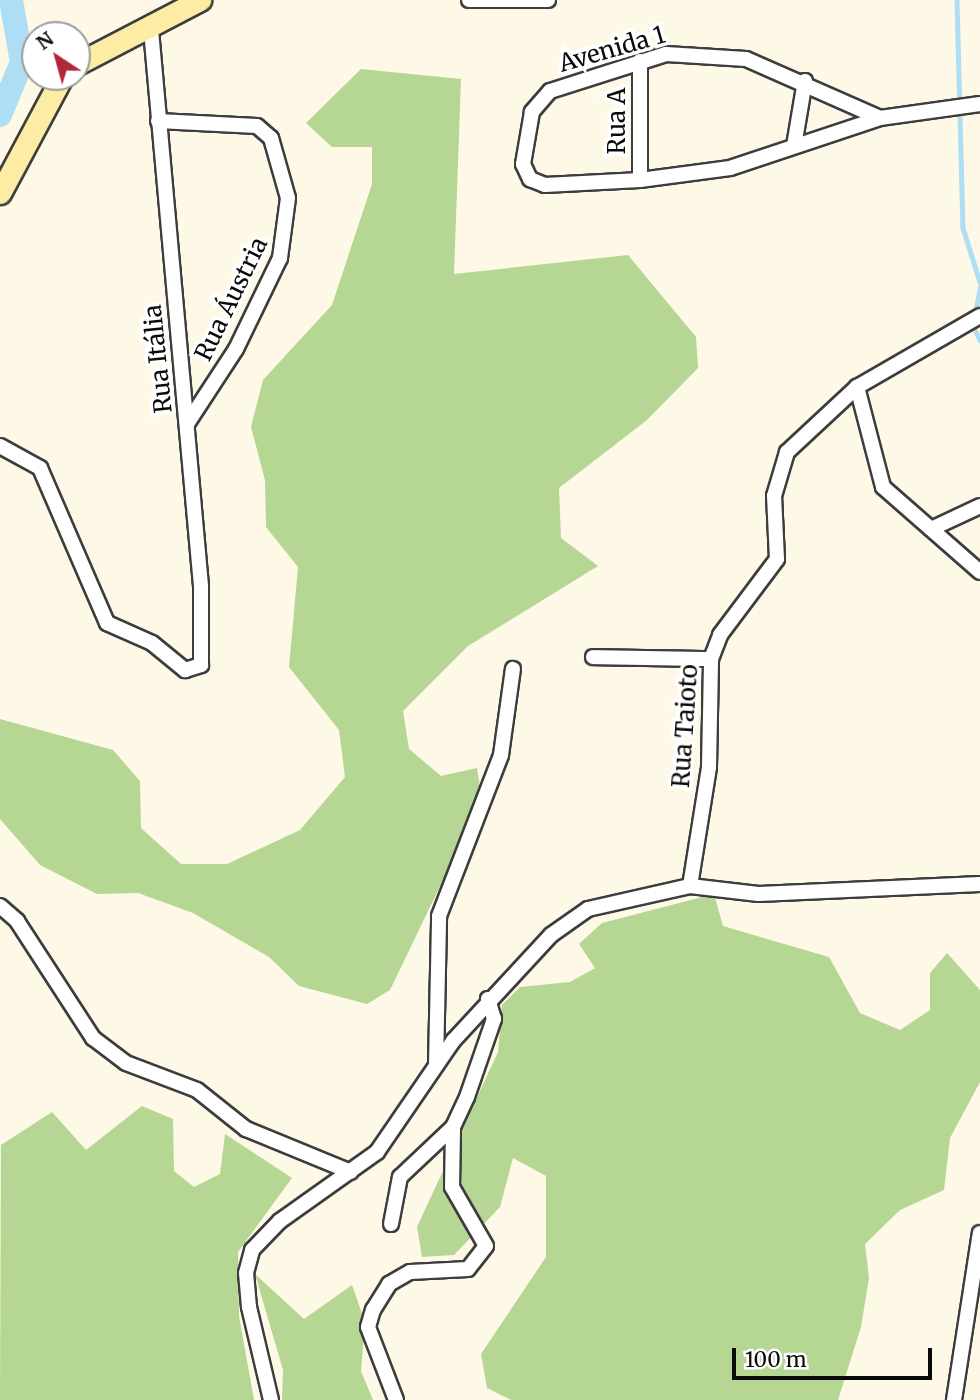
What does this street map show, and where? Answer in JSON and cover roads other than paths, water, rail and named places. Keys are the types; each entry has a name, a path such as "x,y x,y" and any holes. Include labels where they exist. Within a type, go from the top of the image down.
{"street":[{"path":"91,58 151,30 200,0"},
{"path":"469,0 548,0"},
{"name":"Rua Itália","path":"0,446 40,468 107,623 152,643 185,670 201,665 205,656 187,424 151,30"},
{"name":"Avenida 1","path":"880,118 805,81 716,53 640,61 565,84 539,100 523,164 530,179 545,185 640,180 730,168 880,118 980,104"},
{"name":"Rua A","path":"640,61 640,180"},
{"path":"794,146 805,81"},
{"path":"0,193 55,91"},
{"name":"Rua Áustria","path":"158,121 257,125 271,138 288,198 281,258 236,349 187,424"},
{"name":"Rua Taioto","path":"690,886 709,767 711,659 720,635 776,559 774,496 787,452 817,417 857,387 974,319"},
{"path":"857,387 883,487 980,572"},
{"path":"931,529 980,506"},
{"path":"593,657 711,659"},
{"path":"436,1065 439,916 501,755 513,669"},
{"path":"271,1400 249,1307 246,1273 252,1250 280,1221 351,1172 396,1129 436,1065 488,999 588,909 690,886 759,894 980,884"},
{"path":"0,906 17,921 93,1038 126,1063 197,1090 246,1129 351,1172"},
{"path":"396,1400 368,1327 373,1310 389,1284 410,1272 468,1269 486,1246 452,1187 453,1127 494,1019 488,999"},
{"path":"391,1224 400,1177 453,1127"},
{"path":"954,1400 980,1233"}],"waterway":[{"path":"0,115 22,62 11,0"},
{"path":"957,0 963,228 980,282"},
{"path":"975,313 980,287"},
{"path":"973,325 980,340"}]}
